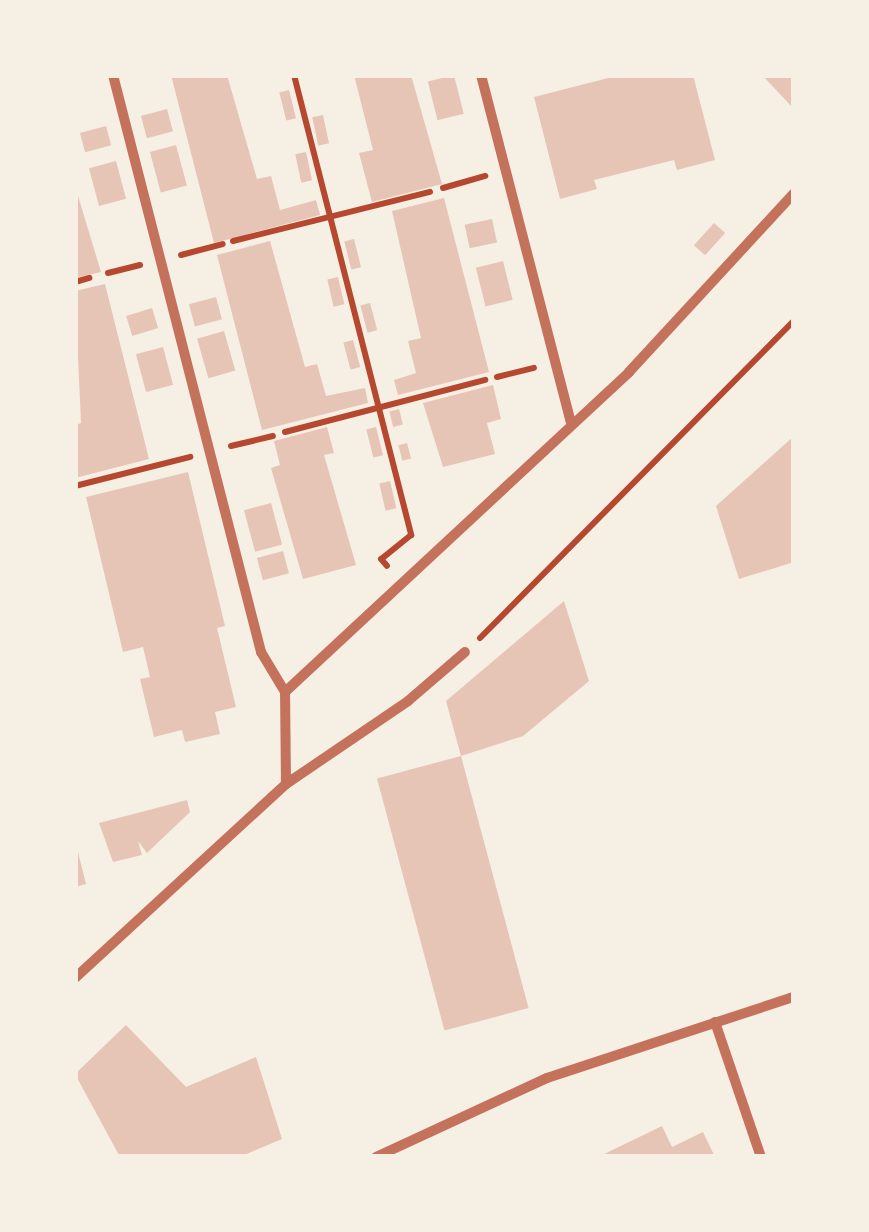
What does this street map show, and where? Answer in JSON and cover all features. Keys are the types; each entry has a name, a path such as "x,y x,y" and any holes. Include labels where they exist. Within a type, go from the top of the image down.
{"street":[{"path":"113,75 261,652 285,692 286,784"},
{"path":"481,75 571,422"},
{"path":"285,692 701,300 794,193"},
{"path":"75,978 286,784 408,701 465,652"},
{"path":"376,1157 547,1078 794,997"},
{"path":"715,1022 760,1157"}],"path":[{"path":"294,75 411,535 381,559 402,585"},
{"path":"443,188 505,170"},
{"path":"233,241 430,192"},
{"path":"75,282 89,278"},
{"path":"465,652 794,321"},
{"path":"497,377 554,364"},
{"path":"285,432 486,380"},
{"path":"75,486 273,436"}],"building":[{"path":"171,75 227,75 257,179 271,176 280,210 316,200 320,215 214,243"},
{"path":"354,75 411,75 442,184 372,202 359,153 373,150"},
{"path":"454,75 464,114 437,120 428,82"},
{"path":"620,75 693,75 715,160 677,170 674,160 594,180 597,189 560,199 534,97"},
{"path":"762,75 794,75 794,109"},
{"path":"289,90 296,118 286,121 279,92"},
{"path":"167,109 173,131 147,138 141,116"},
{"path":"323,115 329,143 318,146 312,117"},
{"path":"106,126 111,145 85,152 80,133"},
{"path":"176,145 187,186 161,193 150,152"},
{"path":"306,152 312,180 301,183 295,154"},
{"path":"116,161 126,199 99,206 89,168"},
{"path":"75,186 101,272 75,278"},
{"path":"444,198 489,372 398,395 394,380 416,373 408,341 421,338 392,211"},
{"path":"492,219 497,242 470,248 465,225"},
{"path":"714,223 725,233 705,255 694,245"},
{"path":"354,239 361,267 351,270 344,241"},
{"path":"270,241 305,367 317,364 326,396 365,388 368,403 262,430 217,255"},
{"path":"503,261 513,300 486,307 476,268"},
{"path":"338,277 344,304 334,307 327,279"},
{"path":"105,284 149,459 75,478 75,425 81,423 75,291"},
{"path":"216,297 222,319 195,326 189,304"},
{"path":"370,303 377,330 368,333 360,306"},
{"path":"152,308 158,328 132,336 126,316"},
{"path":"224,331 235,370 208,378 197,339"},
{"path":"353,340 360,367 351,370 343,343"},
{"path":"163,347 173,385 146,392 136,354"},
{"path":"493,385 501,419 487,423 495,454 443,467 423,403"},
{"path":"399,409 403,425 393,427 389,411"},
{"path":"327,427 334,453 324,455 356,565 303,579 271,468 280,465 274,441"},
{"path":"376,427 383,455 373,458 366,429"},
{"path":"794,436 794,562 739,579 716,506"},
{"path":"407,443 411,458 402,461 398,445"},
{"path":"188,472 225,626 217,628 236,707 215,712 220,734 185,742 182,730 154,737 140,679 150,677 143,647 123,652 86,497"},
{"path":"390,481 396,508 386,511 379,483"},
{"path":"271,503 282,545 255,552 244,510"},
{"path":"283,551 289,573 263,580 257,558"},
{"path":"564,601 589,681 523,736 461,756 446,701"},
{"path":"461,756 529,1008 445,1031 377,779"},
{"path":"187,800 190,812 147,853 138,841 142,855 113,862 99,823"},
{"path":"75,845 86,884 75,887"},
{"path":"126,1025 186,1087 256,1057 282,1139 239,1157 120,1157 75,1074"},
{"path":"662,1126 672,1147 703,1132 715,1157 598,1157"}]}
